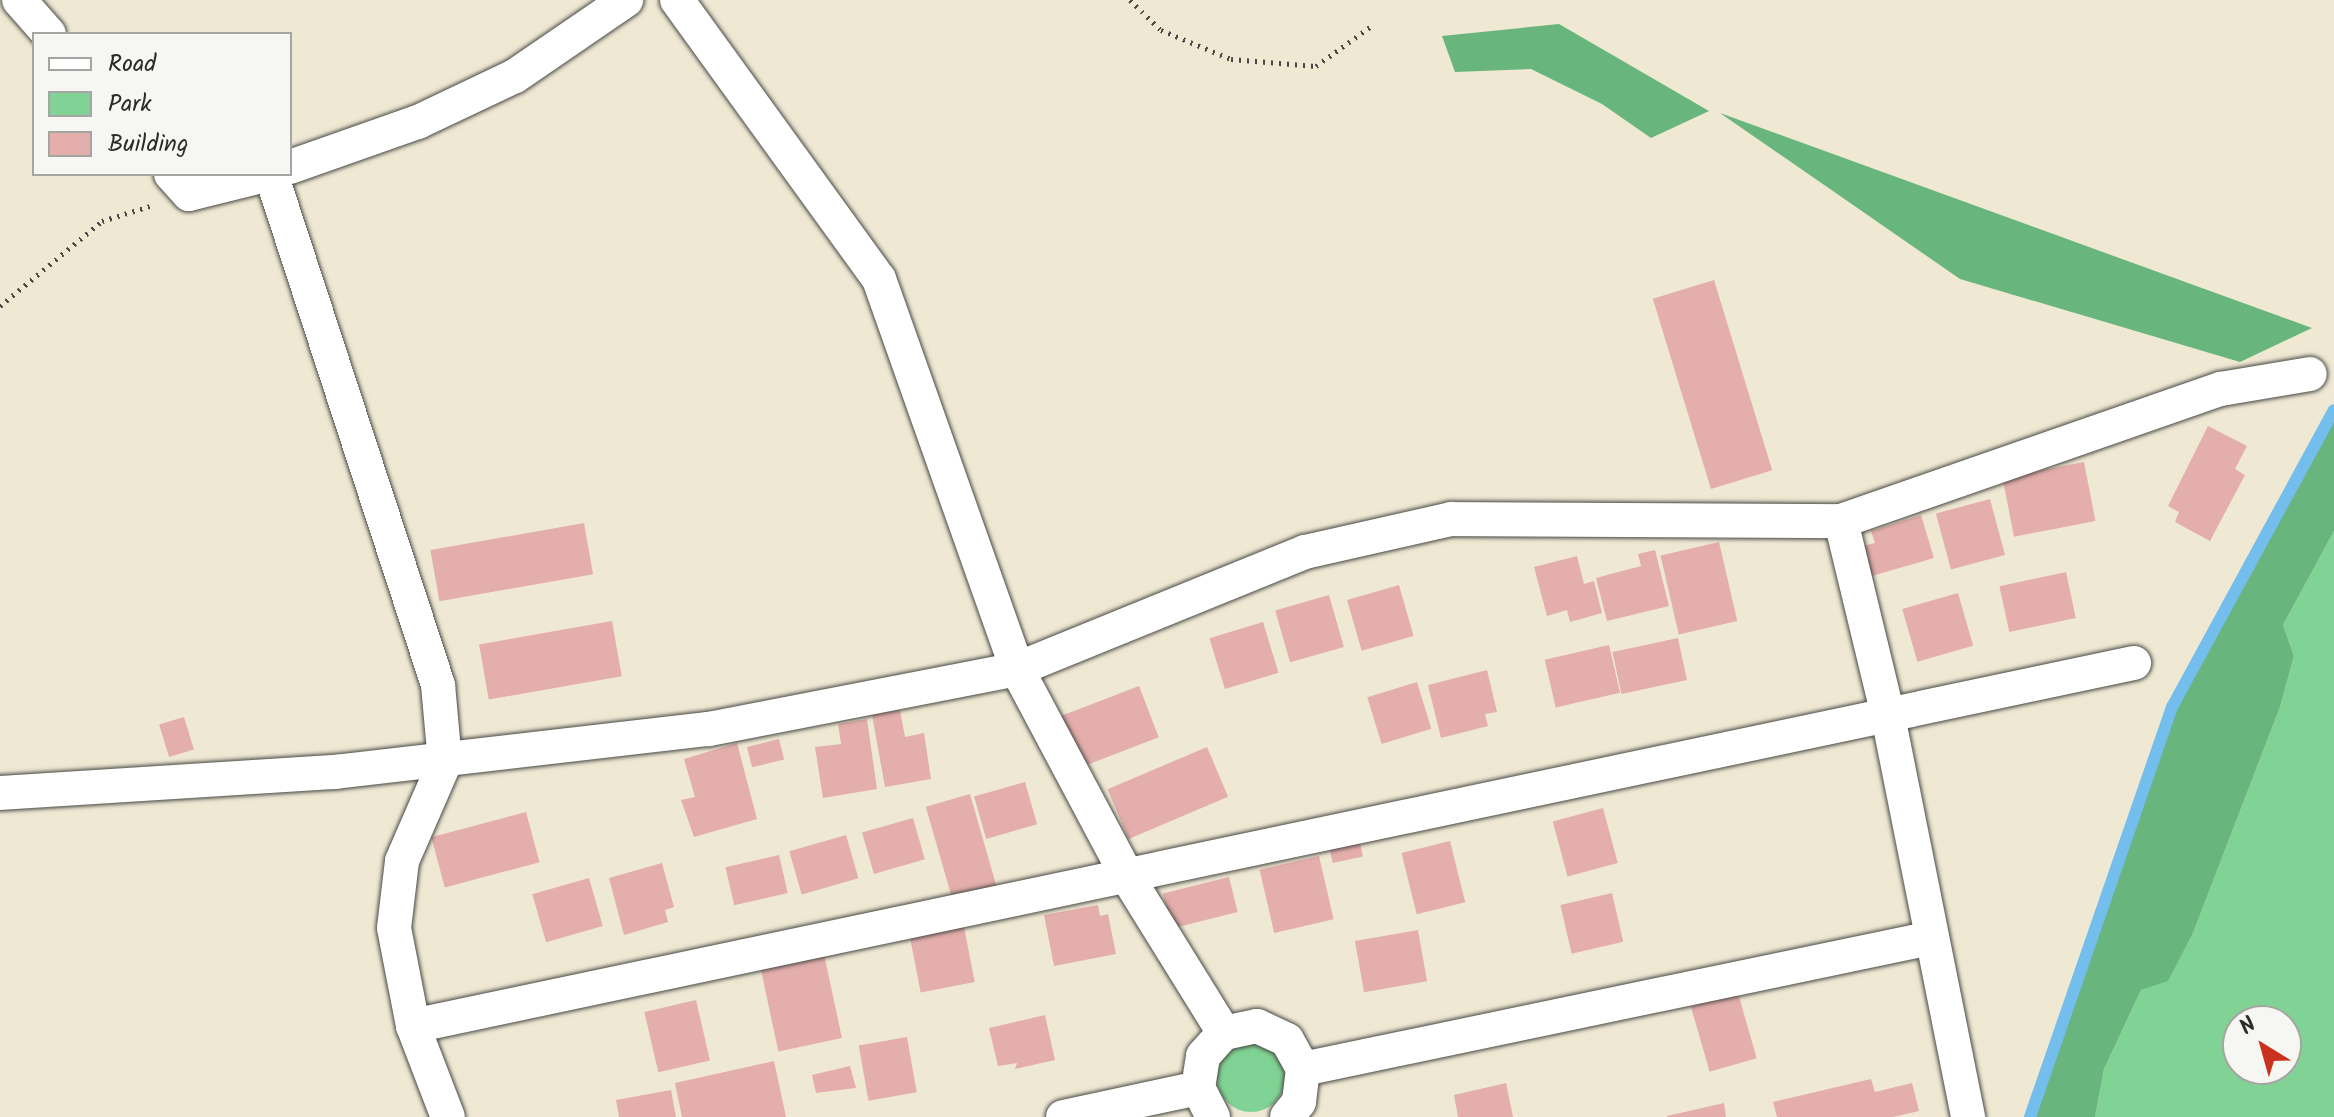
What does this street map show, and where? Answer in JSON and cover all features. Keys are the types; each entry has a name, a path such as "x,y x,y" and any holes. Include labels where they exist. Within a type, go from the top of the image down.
{"street":[{"path":"19,0 47,32"},
{"path":"292,166 418,122 515,76 626,0"},
{"path":"677,0 879,279 1017,669 1128,878 1224,1033"},
{"path":"180,184 253,176"},
{"path":"272,176 438,685 445,762 402,861 394,928 413,1026 448,1117"},
{"path":"0,793 445,762 709,729 1017,669 1305,552 1451,519 1841,521 2221,389 2310,374"},
{"path":"1841,521 1888,716 1968,1117"},
{"path":"413,1026 1128,878 2134,663"},
{"path":"1303,1069 1931,938"},
{"path":"1063,1117 1206,1102 1203,1056 1224,1033 1248,1027 1273,1031 1287,1040 1303,1069 1299,1102 1287,1117"}],"path":[{"path":"1130,0 1161,30 1231,59 1316,66 1370,27"},
{"path":"0,306 102,221 180,184"}],"green space":[{"path":"1559,24 1709,111 1651,138 1602,104 1531,69 1455,72 1442,36"},
{"path":"1720,113 2312,328 2240,362 1960,279"},
{"path":"2334,418 2334,531 2283,625 2294,656 2280,707 2193,933 2168,981 2141,990 2104,1069 2095,1117 2034,1117 2176,709"},
{"path":"2334,531 2334,1117 2095,1117 2104,1069 2141,990 2168,980 2193,933 2280,707 2294,656 2283,625"},
{"path":"1251,1044 1275,1054 1285,1078 1275,1102 1251,1112 1227,1102 1217,1078 1227,1054"}],"building":[{"path":"1714,280 1772,470 1711,489 1653,299"},
{"path":"2208,426 2247,446 2235,469 2245,475 2210,541 2175,522 2179,512 2168,506"},
{"path":"2084,462 2095,521 2014,537 2003,478"},
{"path":"1990,499 2005,555 1951,570 1936,513"},
{"path":"1921,515 1934,558 1865,578 1856,548 1875,543 1871,531"},
{"path":"584,523 593,574 439,601 430,550"},
{"path":"1719,542 1737,621 1679,634 1661,555"},
{"path":"1655,550 1669,606 1607,621 1596,578 1641,566 1638,554"},
{"path":"1577,556 1584,584 1594,581 1602,613 1570,622 1567,610 1547,616 1534,567"},
{"path":"2066,572 2076,618 2009,632 1999,586"},
{"path":"1399,585 1414,636 1362,651 1347,600"},
{"path":"1958,593 1973,646 1917,662 1902,609"},
{"path":"1329,595 1344,647 1290,662 1275,610"},
{"path":"612,621 622,676 489,700 479,644"},
{"path":"1263,622 1278,673 1225,689 1209,638"},
{"path":"1678,638 1687,680 1621,694 1612,652"},
{"path":"1609,645 1620,693 1556,708 1545,660"},
{"path":"1487,670 1497,712 1485,714 1488,726 1441,738 1428,685"},
{"path":"1417,682 1431,729 1382,744 1367,697"},
{"path":"1139,686 1159,737 1073,770 1053,719"},
{"path":"900,710 905,737 924,733 931,779 885,787 872,715"},
{"path":"184,717 194,750 169,757 159,725"},
{"path":"867,719 877,789 823,798 815,747 841,744 838,724"},
{"path":"779,739 784,759 752,767 747,747"},
{"path":"737,743 757,819 694,837 681,800 695,797 684,759"},
{"path":"1207,747 1228,797 1129,839 1108,789"},
{"path":"1025,782 1037,824 986,839 974,797"},
{"path":"970,794 996,886 952,899 926,807"},
{"path":"1603,808 1618,863 1568,877 1553,821"},
{"path":"526,812 539,862 445,888 431,837"},
{"path":"913,818 925,859 874,874 862,833"},
{"path":"846,835 858,878 802,895 789,851"},
{"path":"1359,838 1363,857 1333,863 1329,844"},
{"path":"1450,841 1465,902 1417,914 1401,853"},
{"path":"779,855 788,893 734,905 725,867"},
{"path":"1319,856 1334,919 1274,933 1260,870"},
{"path":"662,863 674,907 665,910 668,922 624,935 609,878"},
{"path":"1229,877 1238,912 1172,928 1163,893"},
{"path":"589,878 603,926 546,942 532,894"},
{"path":"1612,893 1623,942 1572,954 1560,905"},
{"path":"1098,905 1100,916 1108,914 1116,954 1054,966 1044,915"},
{"path":"964,927 975,982 921,992 910,937"},
{"path":"1418,930 1427,981 1364,992 1355,941"},
{"path":"823,949 842,1038 778,1052 759,963"},
{"path":"1738,993 1757,1058 1710,1072 1691,1007"},
{"path":"696,1000 710,1060 658,1072 644,1012"},
{"path":"1045,1015 1055,1060 1015,1069 1017,1063 998,1066 989,1028"},
{"path":"907,1037 917,1092 868,1101 859,1046"},
{"path":"774,1061 786,1117 682,1117 675,1083"},
{"path":"850,1066 856,1088 816,1093 812,1075"},
{"path":"1871,1079 1875,1092 1912,1083 1919,1111 1893,1117 1777,1117 1773,1102"},
{"path":"1506,1083 1513,1117 1458,1117 1454,1095"},
{"path":"671,1090 676,1117 619,1117 616,1100"},
{"path":"1724,1103 1726,1117 1667,1117 1667,1116"}],"waterway":[{"path":"2030,1117 2172,707 2334,410"}]}
